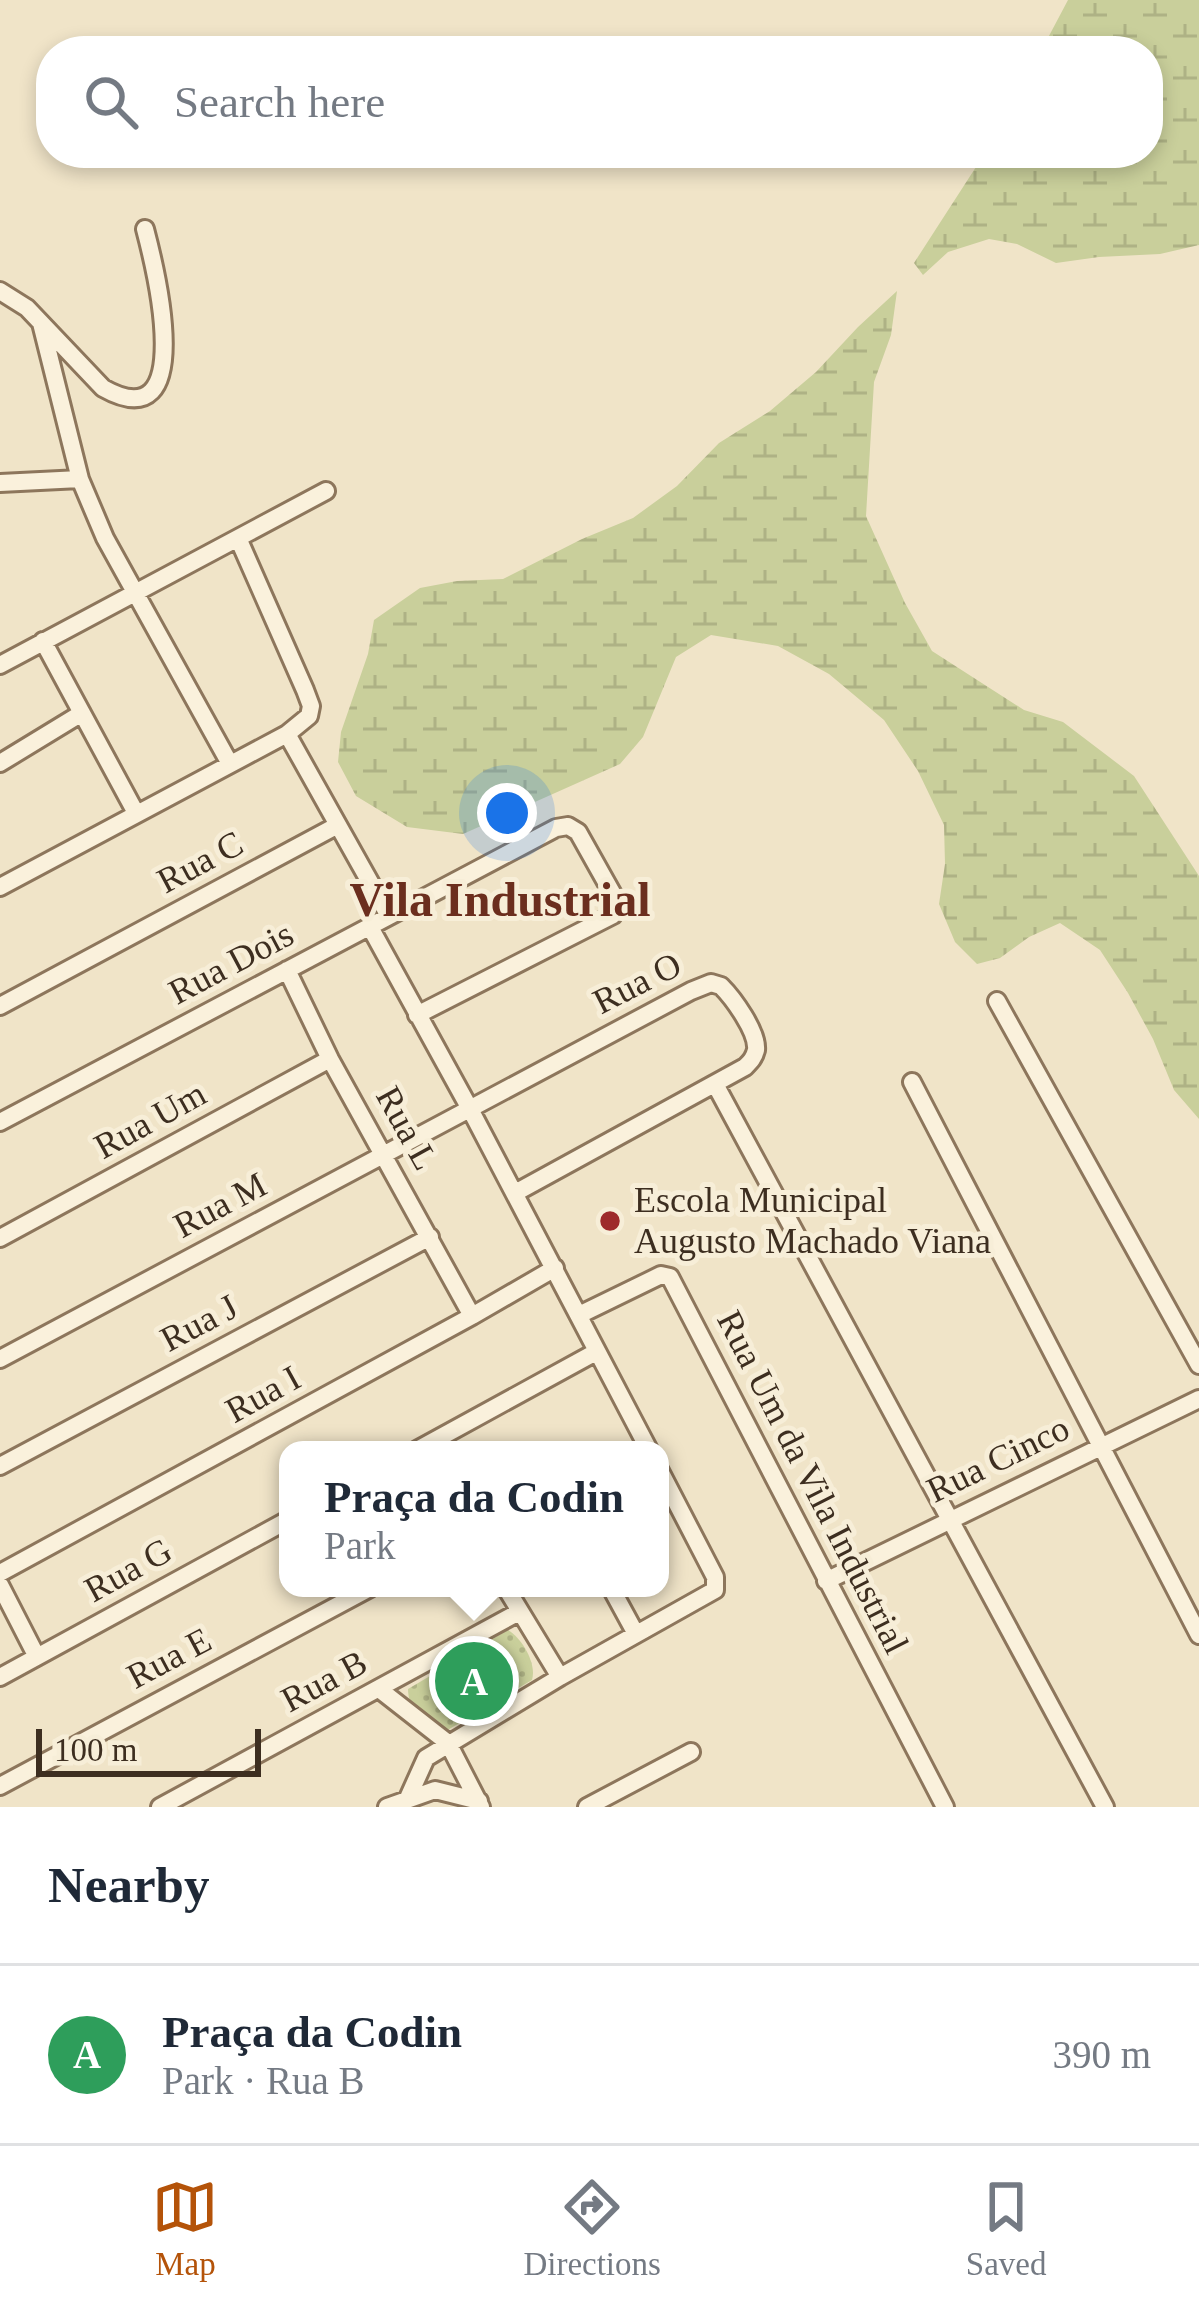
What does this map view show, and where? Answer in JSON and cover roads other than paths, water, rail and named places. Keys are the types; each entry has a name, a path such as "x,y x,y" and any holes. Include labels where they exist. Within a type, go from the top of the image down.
{"street":[{"path":"0,292 27,308 103,388 116,396 145,395 160,379 164,343 162,302 145,229"},
{"path":"41,323 80,479 105,538 230,762"},
{"path":"0,483 80,479"},
{"path":"0,664 326,491"},
{"path":"0,887 287,734 306,719 311,706 238,538"},
{"path":"43,641 136,813"},
{"path":"0,763 82,713"},
{"path":"287,734 389,916"},
{"name":"Rua C","path":"0,1006 338,825"},
{"name":"Rua O","path":"417,1015 613,915 615,898 578,832 568,826 556,828"},
{"name":"Rua Dois","path":"0,1122 556,828"},
{"path":"370,927 555,1268 639,1441"},
{"name":"Rua L","path":"287,970 472,1316"},
{"name":"Rua O","path":"470,1108 711,983 729,994 756,1044 745,1067 715,1084"},
{"path":"997,1000 1199,1365"},
{"name":"Rua Um","path":"0,1238 331,1059"},
{"path":"912,1082 1199,1635"},
{"path":"515,1193 715,1084 1105,1807"},
{"name":"Rua M","path":"0,1359 470,1108"},
{"name":"Rua J","path":"0,1466 430,1237"},
{"name":"Rua I","path":"0,1573 555,1268"},
{"name":"Rua Um da Vila Industrial","path":"579,1315 661,1275 670,1277 945,1807"},
{"path":"439,1441 596,1352"},
{"name":"Rua Cinco","path":"826,1581 1199,1399"},
{"path":"409,1798 426,1758 448,1743 715,1590 715,1577 669,1489"},
{"name":"Rua G","path":"0,1677 279,1525"},
{"path":"0,1585 38,1657"},
{"name":"Rua E","path":"0,1786 353,1597"},
{"path":"511,1597 560,1677"},
{"path":"616,1597 636,1634"},
{"name":"Rua B","path":"160,1807 519,1612"},
{"path":"380,1689 448,1743 480,1804"},
{"path":"587,1807 691,1752"},
{"path":"387,1807 435,1790 480,1804"}],"place":[{"name":"Escola Municipal Augusto Machado Viana","path":"610,1221"},
{"name":"Praça da Codin","path":"474,1681"}],"district":[{"name":"Vila Industrial","path":"500,899"}]}
